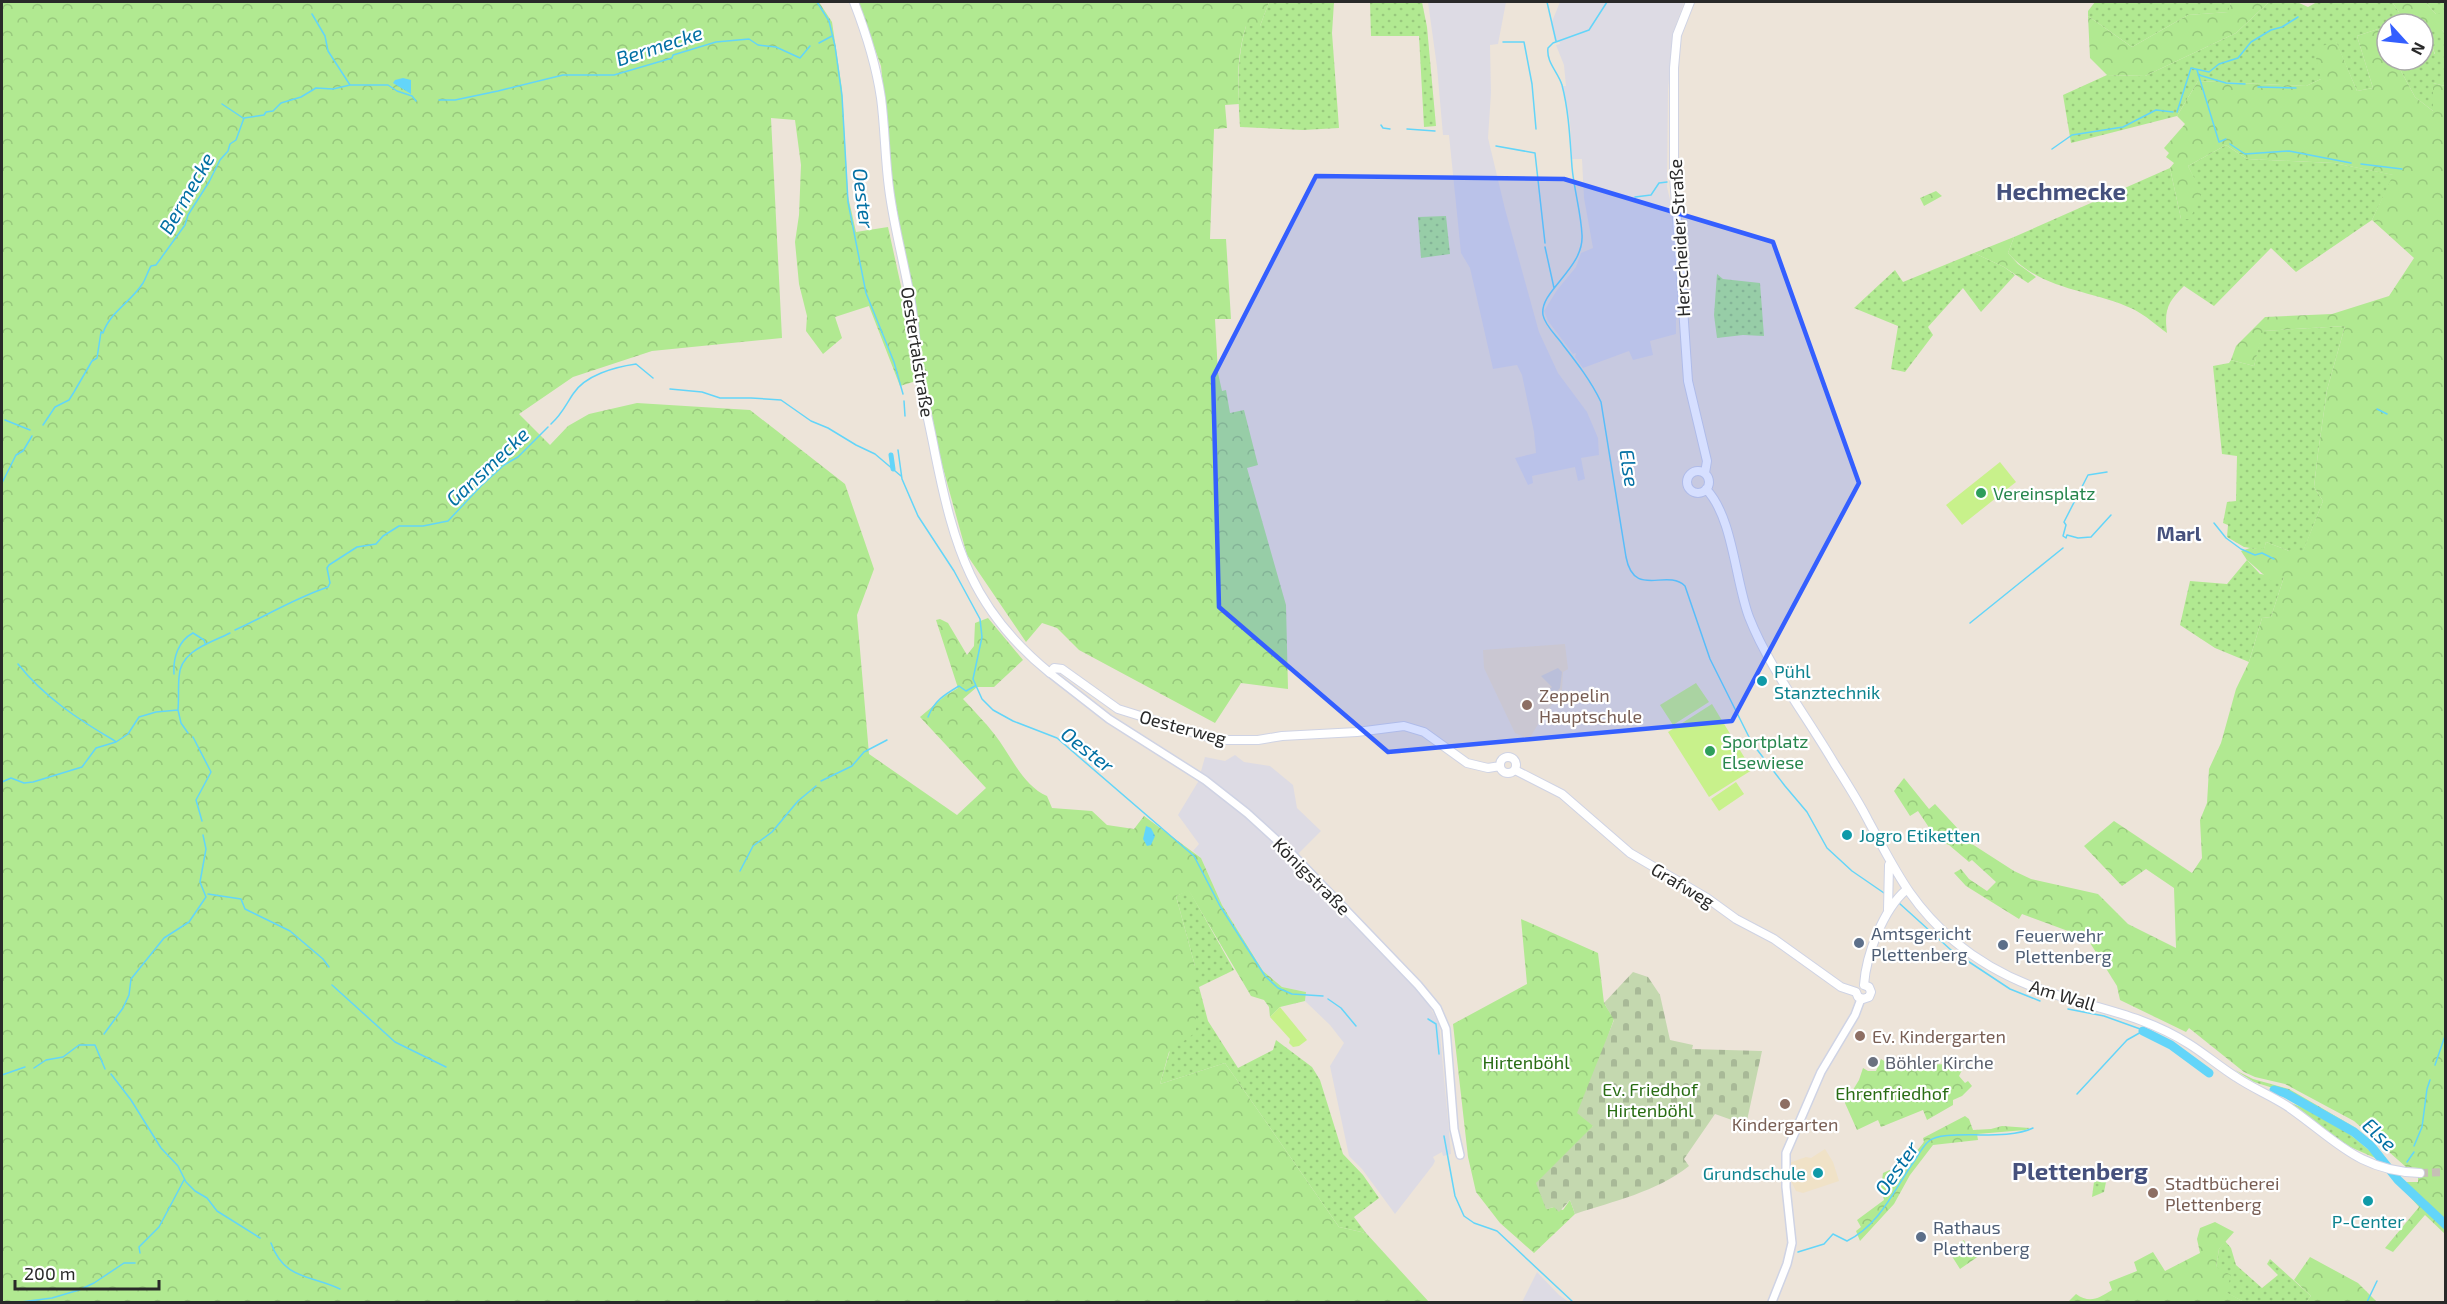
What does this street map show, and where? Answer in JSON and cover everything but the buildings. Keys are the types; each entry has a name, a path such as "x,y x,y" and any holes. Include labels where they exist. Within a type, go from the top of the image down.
{"main road":[{"name":"Oestertalstraße","path":"854,2 876,70 893,218 912,309 919,375 942,489 957,545 968,571 990,609 1016,642 1050,673"},
{"name":"Herscheider Straße","path":"1690,2 1677,35 1674,68 1674,175 1688,381 1707,461 1705,473 1709,481 1706,489 1694,492 1687,482 1692,472 1705,473"},
{"name":"Herscheider Straße","path":"1706,489 1719,504 1742,596 1758,638 1868,819 1889,863 1906,890"},
{"name":"Oesterweg","path":"1050,673 1058,668 1068,672 1118,709 1171,727 1222,740 1258,740 1402,726"},
{"name":"Grafweg","path":"1402,726 1424,732 1467,763 1488,768 1500,766"},
{"name":"Grafweg","path":"1500,766 1502,759 1508,757 1515,761 1515,770"},
{"name":"Grafweg","path":"1500,766 1506,773 1515,770 1562,794 1630,853 1736,919 1774,939 1841,987 1859,995"},
{"path":"1888,912 1889,863"},
{"path":"1888,897 1896,888 1906,890"},
{"path":"1864,985 1868,960 1888,912 1894,901 1906,890"},
{"name":"Am Wall","path":"1906,890 1952,938 2007,976 2042,990 2147,1021 2187,1042 2235,1077 2289,1107 2343,1150 2377,1166 2402,1172 2420,1173"},
{"path":"1864,985 1871,993 1867,998 1859,995 1858,987 1864,985"}],"street":[{"name":"Königstraße","path":"1050,673 1109,719 1205,780 1247,813 1291,853 1418,985 1437,1008 1446,1029 1454,1129 1460,1155"},
{"path":"1772,1302 1787,1264 1792,1243 1786,1187 1786,1153 1825,1064 1855,1015 1859,995"}],"highlighted area":[{"path":"1316,176 1564,179 1773,242 1859,483 1732,721 1388,752 1219,607 1213,377"}],"shaded area":[{"path":"1428,2 1506,2 1498,44 1490,45 1491,93 1488,138 1539,332 1558,373 1587,412 1598,438 1599,455 1581,458 1585,479 1578,481 1575,467 1532,476 1533,483 1528,485 1515,458 1536,453 1534,432 1522,375 1517,365 1493,369 1470,268 1461,253 1449,135 1443,135"},
{"path":"1560,2 1684,2 1673,33 1668,90 1667,187 1671,204 1679,316 1676,320 1676,334 1650,341 1653,355 1633,360 1629,351 1583,368 1575,357 1576,353 1573,354 1548,321 1544,311 1557,290 1576,267 1581,253 1593,248 1584,198 1582,159 1572,159 1570,122 1563,86 1566,86 1564,65 1556,45 1560,44 1559,40 1555,42 1551,24"},
{"name":"Zeppelin Hauptschule","path":"1565,644 1568,669 1563,672 1562,691 1529,739 1515,733 1484,668 1483,650"},
{"path":"1558,668 1562,672 1560,688 1550,699 1544,694 1552,687 1541,676"},
{"path":"1235,755 1244,762 1270,766 1293,785 1297,808 1321,831 1293,859 1418,985 1439,1024 1451,1154 1443,1156 1442,1152 1433,1157 1435,1161 1433,1165 1395,1214 1362,1169 1349,1156 1330,1066 1344,1043 1330,1025 1305,1001 1306,992 1282,987 1263,971 1222,905 1201,858 1193,851 1199,844 1178,815 1198,782 1205,757 1225,761"},
{"path":"1825,1149 1833,1162 1839,1181 1803,1193 1796,1191 1789,1177 1789,1163 1806,1157 1811,1158"},
{"path":"1537,1272 1559,1295 1569,1302 1522,1302"}],"green space":[{"path":"2,2 819,2 832,22 842,89 848,196 856,232 888,227 901,286 916,381 900,386 869,306 835,317 842,338 823,354 806,331 807,316 799,284 795,242 799,215 801,165 795,120 771,118 782,338 652,351 573,377 519,414 550,445 568,426 589,414 637,403 750,410 845,484 874,569 857,615 869,754 957,815 986,788 920,717 958,688 936,620 940,619 948,623 967,655 974,646 975,623 988,618 1023,660 994,687 977,687 963,699 995,735 1024,777 1038,791 1047,796 1052,808 1092,811 1107,825 1134,829 1144,816 1201,858 1222,905 1263,971 1282,987 1306,992 1305,1001 1280,1007 1270,1017 1269,1007 1264,1000 1251,996 1189,891 1176,896 1195,966 1196,1032 1169,1052 1160,1084 1225,1063 1339,1227 1366,1233 1429,1302 2,1302"},
{"path":"858,2 1269,2 1260,26 1246,26 1239,65 1239,104 1225,105 1227,128 1214,129 1210,239 1226,239 1231,319 1215,319 1218,373 1222,391 1226,390 1230,413 1244,410 1258,465 1247,468 1286,605 1288,689 1241,683 1215,723 1079,650 1057,628 1042,623 1026,642 967,555 938,450 893,187 881,66"},
{"path":"1269,2 1334,2 1332,33 1339,128 1303,130 1240,127 1238,76 1246,26 1260,26"},
{"path":"1370,2 1422,2 1427,27 1436,126 1424,127 1419,36 1371,36"},
{"path":"2095,2 2231,2 2229,12 2188,15 2132,47 2088,16 2088,11"},
{"path":"2231,2 2269,2 2236,33 2145,76 2107,75 2090,58 2088,16 2132,47 2188,15 2228,12"},
{"path":"2269,2 2297,2 2308,7 2317,2 2392,2 2399,12 2375,12 2375,30 2357,36 2373,88 2357,91 2336,42 2321,79 2306,86 2198,81 2177,116 2071,143 2063,95 2107,75 2145,76 2236,33"},
{"path":"2392,2 2425,2 2434,12 2399,12"},
{"path":"2425,2 2445,2 2445,14 2434,12"},
{"path":"2435,13 2445,14 2445,34 2442,30 2435,30"},
{"path":"2375,30 2375,72 2401,72 2415,97 2433,111 2433,83 2445,86 2445,1234 2425,1215 2393,1252 2385,1248 2419,1207 2397,1182 2418,1182 2418,1168 2406,1167 2354,1121 2285,1084 2244,1072 2189,1028 2186,1032 2120,1000 2117,986 2087,938 2022,914 2019,919 1966,886 1954,873 1961,869 1969,879 1987,891 1996,882 1972,860 1969,862 1949,845 1938,841 1918,811 1910,816 1894,791 1904,778 1929,809 1935,804 1972,844 2014,871 2031,879 2098,894 2128,924 2176,948 2174,888 2146,869 2122,886 2084,846 2114,821 2192,873 2202,858 2200,820 2207,803 2209,769 2221,743 2236,689 2249,662 2262,618 2271,617 2284,577 2271,581 2247,560 2241,551 2250,548 2264,549 2266,542 2289,551 2303,551 2323,501 2314,487 2318,453 2327,390 2345,326 2263,331 2254,366 2231,360 2236,346 2265,317 2332,314 2389,296 2414,258 2372,220 2393,175 2334,163 2247,159 2226,145 2188,166 2202,193 2190,219 2181,219 2170,168 2174,163 2166,157 2169,153 2164,148 2185,124 2177,116 2198,81 2306,86 2321,79 2314,49 2336,41 2357,91 2373,88 2357,36"},
{"path":"2435,30 2442,30 2445,34 2445,86 2433,83 2433,111 2415,97 2401,72 2435,72"},
{"path":"2226,145 2247,159 2334,163 2394,175 2372,220 2296,272 2271,248 2214,306 2184,286 2168,306 2167,333 2133,309 2067,288 2036,275 2008,253 2014,237 2170,168 2181,219 2201,193 2188,166"},
{"path":"1936,191 1942,196 1924,206 1920,198"},
{"path":"1446,216 1450,254 1421,258 1418,217"},
{"path":"2014,237 2008,253 2018,264 2036,277 2028,283 2004,267 1974,253"},
{"path":"1974,253 2004,267 2015,275 1981,312 1963,288 1928,327 1933,335 1905,372 1891,369 1898,326 1854,308 1895,270 1903,282"},
{"path":"1717,274 1723,279 1760,283 1764,336 1743,335 1717,338 1714,315"},
{"path":"2345,326 2327,390 2318,453 2314,487 2323,501 2303,552 2289,551 2266,542 2264,550 2244,547 2227,537 2228,525 2223,523 2227,502 2236,501 2237,456 2222,454 2213,366 2229,363 2231,360 2254,366 2262,331"},
{"name":"Vereinsplatz","path":"2000,462 2016,482 1962,525 1946,505"},
{"path":"2247,560 2260,574 2284,577 2271,617 2262,618 2249,662 2215,648 2180,625 2190,581 2227,584"},
{"path":"1696,683 1709,702 1673,725 1660,705"},
{"name":"Sportplatz Elsewiese","path":"1712,704 1752,770 1709,797 1668,732"},
{"path":"1736,782 1744,794 1719,811 1711,799"},
{"path":"1189,890 1234,970 1199,987 1208,1021 1238,1068 1273,1050 1276,1040 1312,1067 1320,1080 1343,1154 1363,1175 1379,1198 1354,1217 1366,1233 1339,1227 1225,1063 1160,1084 1195,966 1176,896"},
{"name":"Hirtenböhl","path":"1521,919 1598,953 1604,1003 1614,1019 1600,1059 1593,1126 1547,1209 1554,1207 1563,1210 1570,1200 1575,1214 1534,1253 1500,1223 1476,1192 1468,1157 1453,1024 1527,984"},
{"name":"Ev. Friedhof Hirtenböhl","path":"1633,972 1648,977 1660,995 1670,1040 1693,1045 1692,1049 1762,1051 1746,1125 1715,1114 1684,1159 1689,1166 1663,1183 1575,1214 1570,1200 1559,1212 1554,1207 1546,1209 1536,1183 1593,1126 1577,1113 1614,1020 1604,1003"},
{"path":"1280,1007 1307,1040 1299,1046 1293,1047 1289,1043 1290,1039 1270,1017"},
{"name":"Ehrenfriedhof","path":"1881,1059 1901,1066 1946,1064 1955,1066 1962,1070 1959,1076 1965,1083 1968,1081 1972,1086 1962,1096 1953,1100 1953,1105 1927,1120 1923,1110 1881,1127 1878,1120 1857,1130 1845,1103 1859,1080 1863,1068 1876,1071"},
{"path":"2235,1070 2253,1079 2289,1089 2363,1132 2298,1096 2254,1082"},
{"path":"2288,1102 2315,1113 2337,1126 2380,1160 2341,1143"},
{"path":"1965,1116 1969,1119 1973,1130 2002,1126 2030,1128 1977,1134 1978,1140 1933,1145 1910,1175 1894,1204 1860,1241 1856,1231 1861,1227 1857,1220 1884,1200 1881,1188 1883,1173 1908,1162 1924,1142 1923,1138"},
{"path":"2096,1167 2106,1182 2104,1192 2092,1197"},
{"path":"2215,1222 2234,1232 2219,1249 2216,1267 2231,1275 2226,1292 2244,1302 2068,1302 2076,1294 2090,1299 2107,1293 2112,1290 2109,1282 2137,1271 2134,1262 2153,1252 2165,1271 2200,1253 2197,1239 2200,1228"},
{"path":"1964,1240 1969,1252 1986,1248 1986,1251 1960,1269 1948,1250"},
{"path":"2225,1241 2231,1248 2236,1265 2262,1288 2278,1275 2267,1264 2270,1259 2311,1296 2306,1302 2244,1302 2225,1292 2216,1267 2219,1249"},
{"path":"2310,1257 2358,1283 2377,1302 2306,1302 2311,1296 2294,1280"}],"water":[{"path":"403,78 411,80 411,94 393,83"},
{"path":"1146,826 1151,828 1155,836 1151,845 1147,846 1143,839"}],"waterway":[{"name":"Oester","path":"817,2 829,21 835,46 842,96 848,202 866,293 894,362 903,394"},
{"path":"1547,2 1556,41"},
{"name":"Else","path":"1607,2 1589,30 1553,43 1548,48 1550,62 1562,85 1566,105 1582,235 1581,247 1576,258 1548,297 1544,306 1544,319 1584,372 1601,402 1630,570 1636,577 1643,580 1677,581 1685,586 1710,659 1752,743 1807,812 1827,848 1852,871 1884,893"},
{"path":"312,14 325,36 328,51 350,85"},
{"name":"Hechmecke","path":"2177,112 2191,68 2209,72 2219,64 2238,58 2251,42 2298,17"},
{"name":"Bermecke","path":"819,43 832,36"},
{"name":"Bermecke","path":"439,100 455,100 563,75 614,75 716,42 749,39 758,45 776,47 800,58 810,46"},
{"path":"1503,42 1524,42 1532,84 1536,129"},
{"path":"2197,70 2219,142 2226,139"},
{"path":"2199,75 2226,83 2245,84"},
{"name":"Bermecke","path":"43,425 55,407 69,400 92,361 97,358 101,332 103,333 111,319 138,290 151,266 156,265 185,225 188,215 220,160 228,151 230,144 236,140 244,118 264,115 266,112 273,111 281,103 301,97 316,88 388,85 412,96 416,101"},
{"path":"2258,87 2296,88"},
{"path":"222,104 243,118"},
{"name":"Hechmecke","path":"2052,149 2072,135 2123,127 2156,110 2173,112"},
{"path":"1381,125 1383,128 1390,129"},
{"path":"1407,129 1435,131"},
{"path":"2230,144 2245,154 2289,151 2351,163"},
{"path":"1496,146 1535,153 1545,243"},
{"path":"2361,164 2402,169"},
{"name":"Hechmecke","path":"1678,178 1681,179 1682,184"},
{"name":"Hechmecke","path":"1635,197 1651,195 1659,183 1667,182"},
{"path":"1545,247 1554,288"},
{"name":"Gansmecke","path":"551,424 578,387 601,373 636,364 653,378"},
{"name":"Gansmecke","path":"670,389 702,392 720,398 781,400 811,421 875,454 901,476"},
{"name":"Oester","path":"904,401 905,416"},
{"path":"2377,409 2387,414"},
{"path":"5,420 30,430"},
{"name":"Gansmecke","path":"235,630 328,587 330,583 327,568 329,565 357,547 376,544 383,536 399,526 423,526 448,521 481,486 504,465 518,457 548,427"},
{"name":"Bermecke","path":"2,483 16,455 23,451 32,436"},
{"name":"Oester","path":"898,450 902,479 918,516 954,571 980,619 982,637 973,679 982,699 993,710 1013,721 1057,738 1194,856 1220,906 1265,976 1278,988 1292,994 1323,996"},
{"path":"891,455 893,469"},
{"path":"2107,472 2088,475 2064,522 2066,525 2063,536 2066,538 2067,535 2078,538 2091,537 2111,515"},
{"path":"2214,523 2226,538 2241,549 2255,555 2262,553 2274,559"},
{"path":"1970,623 2063,548"},
{"path":"174,674 174,662 180,645 188,636 193,633 205,643"},
{"name":"Gansmecke","path":"2,782 11,778 24,783 33,782 82,767 96,748 116,742 128,734 139,717 156,712 178,710 179,677 185,660 206,644 230,633"},
{"path":"18,664 39,687 63,707 115,741"},
{"path":"928,717 936,703 949,692 959,686 966,691 975,686"},
{"path":"178,710 181,723 188,733"},
{"path":"193,737 211,772 196,800 202,821"},
{"path":"821,781 852,766 864,752 887,740"},
{"path":"740,871 753,846 772,832 798,801 816,786"},
{"path":"104,1034 123,1008 129,995 131,979 164,938 189,922 206,897 200,882 206,849 203,835"},
{"path":"208,894 241,899 245,909 290,931 323,959 329,967"},
{"name":"Else","path":"1899,903 1951,950 2010,989 2040,1001"},
{"path":"332,985 395,1042 446,1067"},
{"name":"Oester","path":"1328,999 1341,1008 1356,1026"},
{"name":"Else","path":"2068,1009 2104,1016 2143,1030"},
{"name":"Oester","path":"1428,1019 1436,1024 1439,1054"},
{"name":"Oester","path":"2077,1094 2127,1040 2143,1031"},
{"name":"Else","path":"2143,1031 2171,1045 2209,1073"},
{"path":"2435,1065 2446,1033"},
{"path":"34,1068 46,1060 63,1057 79,1045 95,1045 105,1069"},
{"path":"2,1075 25,1067"},
{"path":"111,1074 131,1100 161,1148 178,1166 186,1182 207,1198 217,1211 260,1238"},
{"path":"2414,1146 2422,1127 2430,1080"},
{"name":"Else","path":"2274,1090 2285,1093 2354,1132 2371,1146 2398,1180 2446,1225"},
{"name":"Oester","path":"1798,1252 1824,1244 1833,1234 1847,1241 1859,1234 1878,1216 1929,1141 1948,1135 2007,1134 2033,1128"},
{"name":"Oester","path":"1444,1136 1455,1196 1464,1216 1474,1223 1497,1231 1573,1302"},
{"path":"2407,1162 2414,1152"},
{"path":"140,1253 139,1247 159,1227 184,1180"},
{"path":"271,1243 283,1264 291,1270 340,1289"},
{"path":"21,1302 52,1298 79,1290 124,1263 135,1263"},
{"path":"2367,1302 2377,1281"}],"tunnel":[{"path":"2420,1173 2446,1172"}],"place":[{"name":"Vereinsplatz","path":"1981,493"},
{"name":"Pühl Stanztechnik","path":"1762,681"},
{"name":"Zeppelin Hauptschule","path":"1527,705"},
{"name":"Sportplatz Elsewiese","path":"1710,751"},
{"name":"Jogro Etiketten","path":"1847,835"},
{"name":"Amtsgericht Plettenberg","path":"1859,943"},
{"name":"Feuerwehr Plettenberg","path":"2003,945"},
{"name":"Ev. Kindergarten","path":"1860,1036"},
{"name":"Böhler Kirche","path":"1873,1062"},
{"name":"Kindergarten","path":"1785,1104"},
{"name":"Grundschule","path":"1818,1173"},
{"name":"Stadtbücherei Plettenberg","path":"2153,1193"},
{"name":"P-Center","path":"2368,1201"},
{"name":"Rathaus Plettenberg","path":"1921,1237"}],"district":[{"name":"Hechmecke","path":"2061,190"},
{"name":"Marl","path":"2179,533"},
{"name":"Plettenberg","path":"2080,1170"}]}
